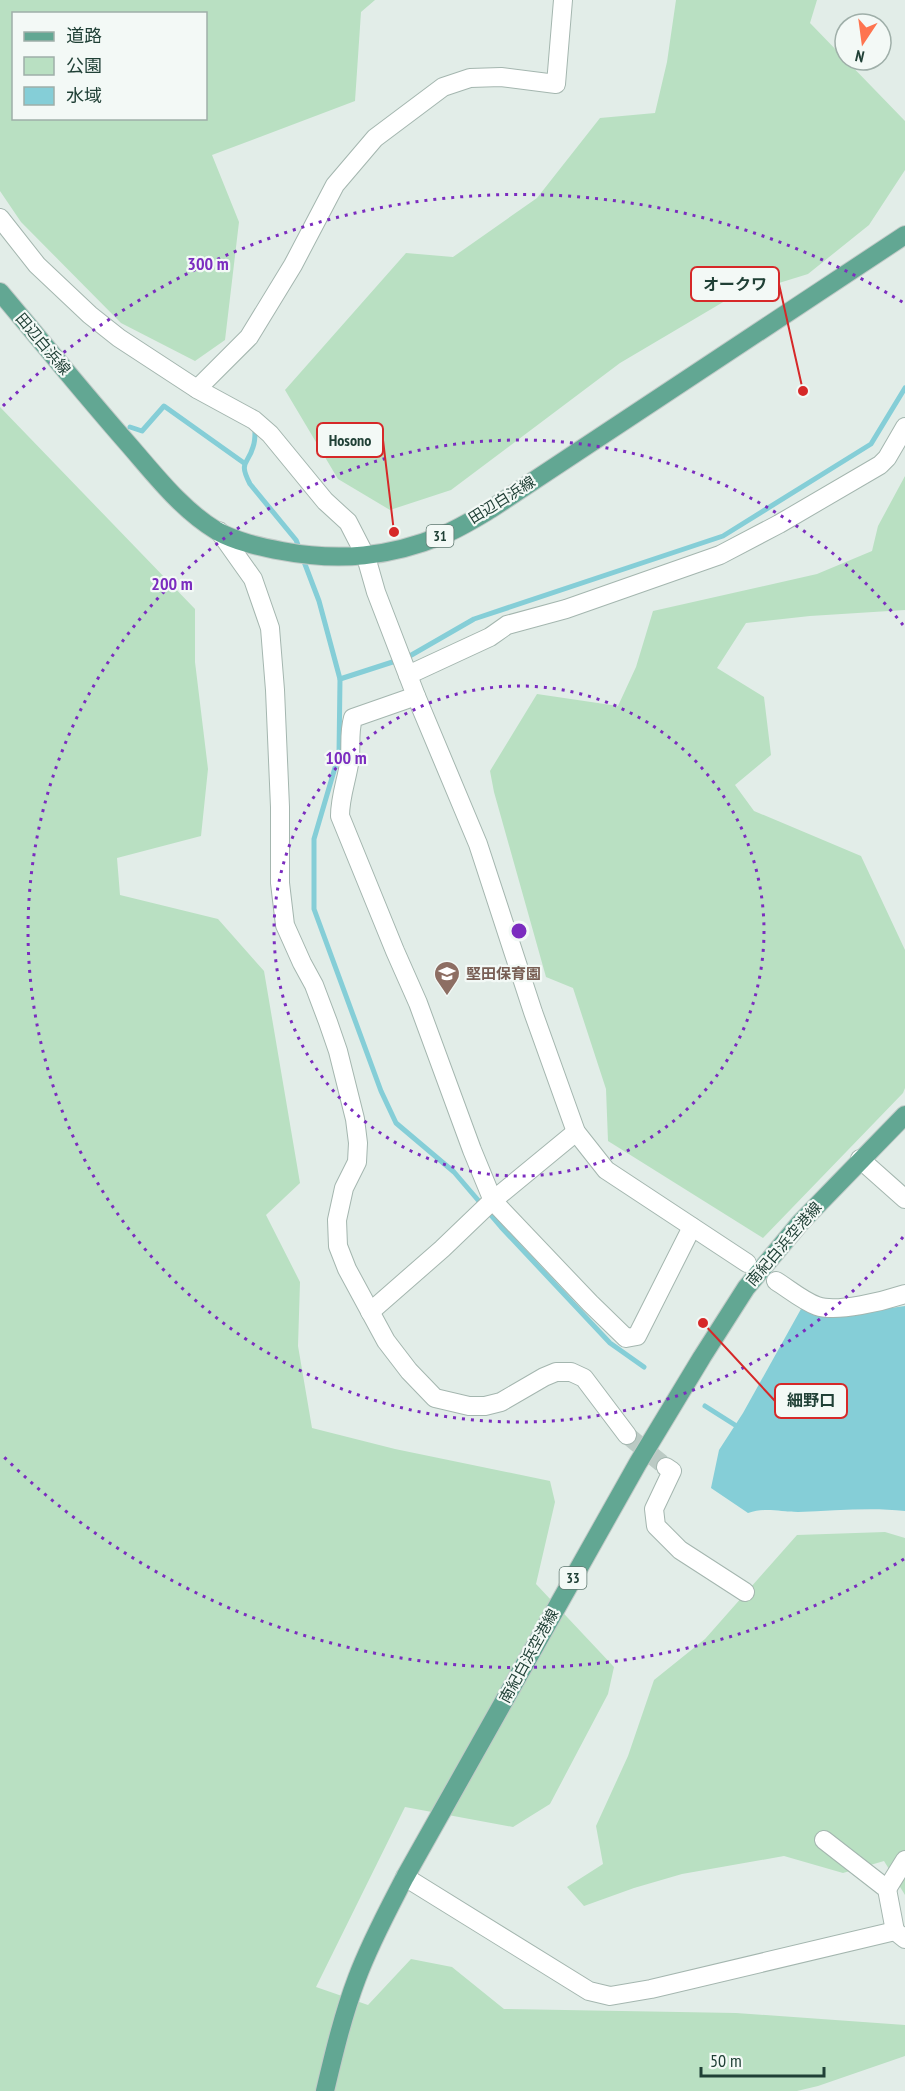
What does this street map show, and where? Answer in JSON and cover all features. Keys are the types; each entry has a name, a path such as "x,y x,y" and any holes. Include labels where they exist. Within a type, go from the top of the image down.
{"main road":[{"name":"田辺白浜線","path":"0,292 92,403 189,510 219,531 257,547 310,556 366,557 405,548 444,534 491,509 905,234"},
{"name":"南紀白浜空港線","path":"326,2091 339,2031 357,1978 377,1932 405,1877 638,1463 746,1288 800,1223 905,1115"}],"street":[{"path":"197,389 249,337 293,265 335,185 375,138 443,87 470,78 501,77 556,84 563,0"},
{"path":"0,218 38,265 90,315 119,338 197,389 254,420 270,434 325,501 348,522 366,557 376,592 416,696 478,844 533,1012 576,1132 606,1170 747,1263"},
{"path":"407,672 490,637 507,625 566,609 720,555 779,524 880,465 887,458 905,427"},
{"path":"219,531 253,579 270,628 280,807 280,883 285,925 314,985 328,1022 351,1101 358,1143 357,1162 344,1188 337,1220 338,1246 347,1269 386,1341 409,1371 435,1398 453,1404 485,1406 501,1402 556,1372 571,1372 584,1378 627,1435"},
{"path":"416,696 353,718 350,730 350,759 340,800 340,816 394,951 418,1003 472,1150 488,1205 626,1338 637,1336 692,1227"},
{"path":"370,1312 488,1205 576,1132"},
{"path":"860,1159 905,1199"},
{"path":"776,1281 818,1306 844,1308 905,1294"},
{"path":"666,1467 672,1471 654,1509 656,1526 681,1550 745,1592"},
{"path":"405,1877 589,1990 610,1996 900,1935 887,1889 824,1840"},
{"path":"887,1889 905,1860"}],"green space":[{"path":"0,0 375,0 361,12 355,101 212,155 239,222 225,340 195,361 121,323 21,222 0,191"},
{"path":"676,0 817,0 810,23 833,47 833,72 858,72 905,121 905,170 869,225 808,274 730,298 620,363 451,490 390,510 338,479 285,390 406,253 453,257 537,198 600,118 655,113 667,62"},
{"path":"0,407 195,609 195,662 208,769 201,836 117,858 120,895 218,919 264,971 300,1183 266,1215 300,1282 298,1346 312,1428 395,1449 550,1481 555,1502 536,1584 614,1667 608,1694 550,1804 513,1827 405,1807 316,1987 368,2005 411,1959 452,1967 504,2009 736,2013 905,2025 905,2056 797,2091 0,2091"},
{"path":"905,476 905,610 746,623 717,668 764,697 771,755 735,785 754,811 861,856 905,950 905,1088 903,1093 763,1238 608,1141 606,1089 573,988 546,977 490,771 537,694 618,706 636,667 653,611 817,574 872,551 878,526"},
{"path":"885,1532 905,1538 905,1895 884,1861 843,1873 784,1856 682,1874 584,1906 567,1887 603,1864 596,1826 628,1756 654,1680 705,1639 797,1535"}],"water":[{"path":"905,1306 905,1511 767,1510 748,1513 711,1488 719,1450 743,1413 801,1309 818,1316"}],"waterway":[{"path":"644,1367 610,1343 501,1227 454,1172 396,1123 381,1091 314,909 314,839 339,754 340,679 408,657 474,619 723,536 871,444 905,388"},
{"path":"130,427 142,431 164,406 244,463"},
{"path":"255,432 254,445 244,467 246,477 296,540 300,550"},
{"path":"303,559 319,601 340,679"},
{"path":"705,1406 735,1425"}],"tunnel":[{"path":"627,1435 666,1467"}],"place":[{"name":"オークワ","path":"803,391"},
{"name":"Hosono","path":"394,532"},
{"name":"堅田保育園","path":"447,997"},
{"name":"細野口","path":"703,1323"}]}
